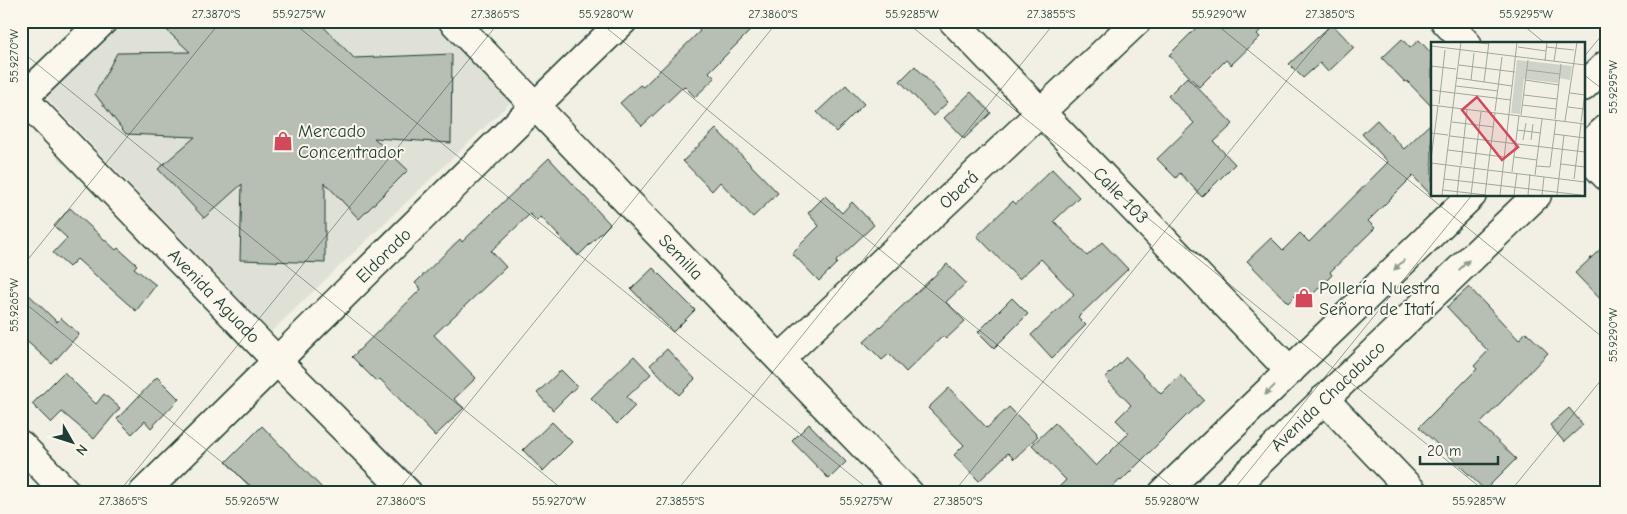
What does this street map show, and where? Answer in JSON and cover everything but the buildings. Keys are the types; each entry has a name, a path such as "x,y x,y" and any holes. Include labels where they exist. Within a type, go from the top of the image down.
{"street":[{"path":"22,97 103,21"},
{"name":"Semilla","path":"453,21 909,493"},
{"name":"Eldorado","path":"144,493 534,106 623,21"},
{"name":"Calle 103","path":"954,21 1290,371"},
{"name":"Oberá","path":"780,359 1138,21"},
{"path":"1445,21 1465,42"},
{"path":"1584,86 1606,65"},
{"name":"Avenida Aguado","path":"22,97 278,362 408,493"},
{"path":"1584,150 1606,129"},
{"path":"1584,152 1606,176"},
{"path":"1163,493 1471,196"},
{"name":"Avenida Chacabuco","path":"1227,493 1536,196"},
{"path":"1324,399 1414,493"},
{"path":"21,445 67,493"}],"shaded area":[{"path":"121,21 433,21 511,102 271,332 44,95"}],"place":[{"name":"Mercado Concentrador","path":"283,141"},
{"name":"Pollería Nuestra Señora de Itatí","path":"1304,298"}]}
